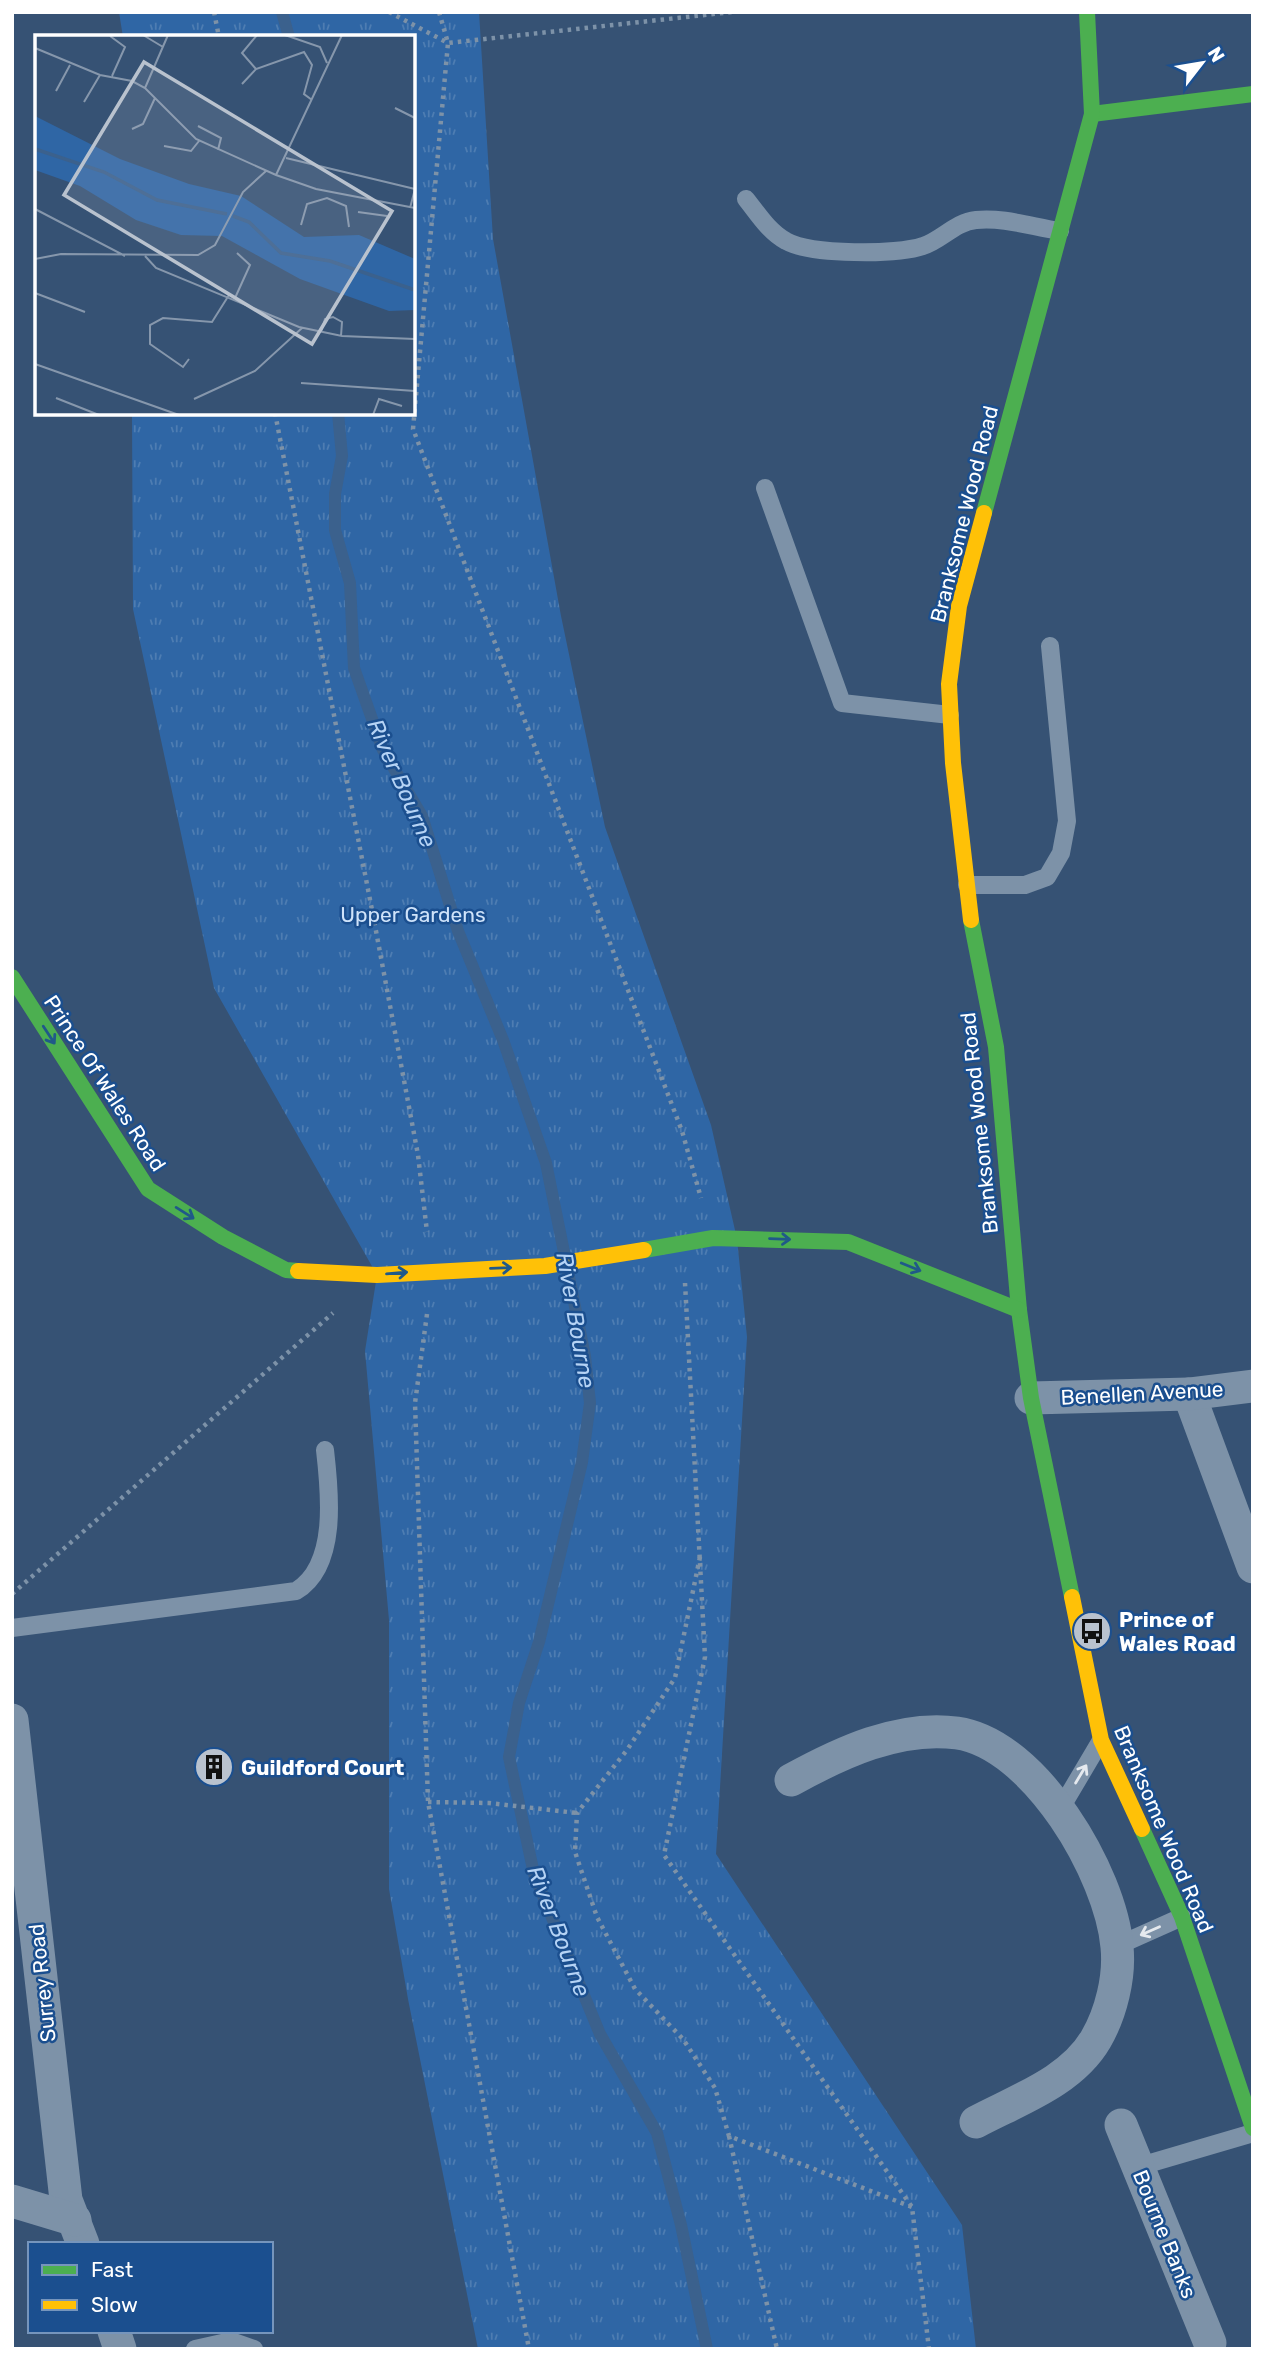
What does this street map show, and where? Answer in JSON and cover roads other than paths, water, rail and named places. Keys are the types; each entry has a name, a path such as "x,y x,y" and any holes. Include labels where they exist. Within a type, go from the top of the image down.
{"street":[{"name":"Branksome Wood Road","path":"1087,12 1092,114 959,606 948,684 950,715 967,886 996,1047 1018,1310 1031,1398 1101,1740 1182,1917 1253,2131"},
{"path":"1092,114 1253,94"},
{"name":"Prince Of Wales Road","path":"12,977 148,1189 223,1237 286,1270 377,1275 545,1266 713,1238 848,1242 1018,1310"},
{"name":"Benellen Avenue","path":"1031,1398 1189,1394 1253,1386"},
{"path":"1189,1394 1253,1567"},
{"name":"Surrey Road","path":"12,1720 66,2200 79,2232"},
{"path":"791,1780 837,1755 892,1738 958,1733 989,1745 1026,1773 1061,1808 1085,1849 1105,1901 1117,1946 1116,1983 1097,2039 1082,2058 1062,2076 975,2122"},
{"name":"Bourne Banks","path":"1121,2125 1210,2343"},
{"path":"12,2201 79,2232"}],"lane":[{"path":"746,199 769,228 788,242 832,251 906,251 927,245 946,231 974,220 998,220 1060,231"},
{"path":"765,488 842,703 950,715"},
{"path":"967,886 1025,885 1047,877 1061,853 1067,821 1050,646"},
{"path":"12,1628 296,1591 310,1583 321,1560 328,1506 325,1450"},
{"path":"1061,1808 1101,1740"},
{"path":"1117,1946 1182,1917"},
{"path":"1137,2167 1253,2131"},
{"path":"195,2349 231,2341 254,2349"}],"waterway":[{"name":"River Bourne","path":"282,12 288,35"},
{"name":"River Bourne","path":"338,415 342,456 335,494 335,530 350,583 354,668 383,750 422,816 458,931 503,1040 546,1163 585,1356 590,1403 582,1462 539,1642 519,1703 509,1757 534,1874 600,2034 657,2133 681,2225 707,2349"}],"place":[{"name":"Prince of Wales Road","path":"1092,1631"},
{"name":"Guildford Court","path":"214,1767"}],"park label":[{"name":"Upper Gardens","path":"413,914"}]}
